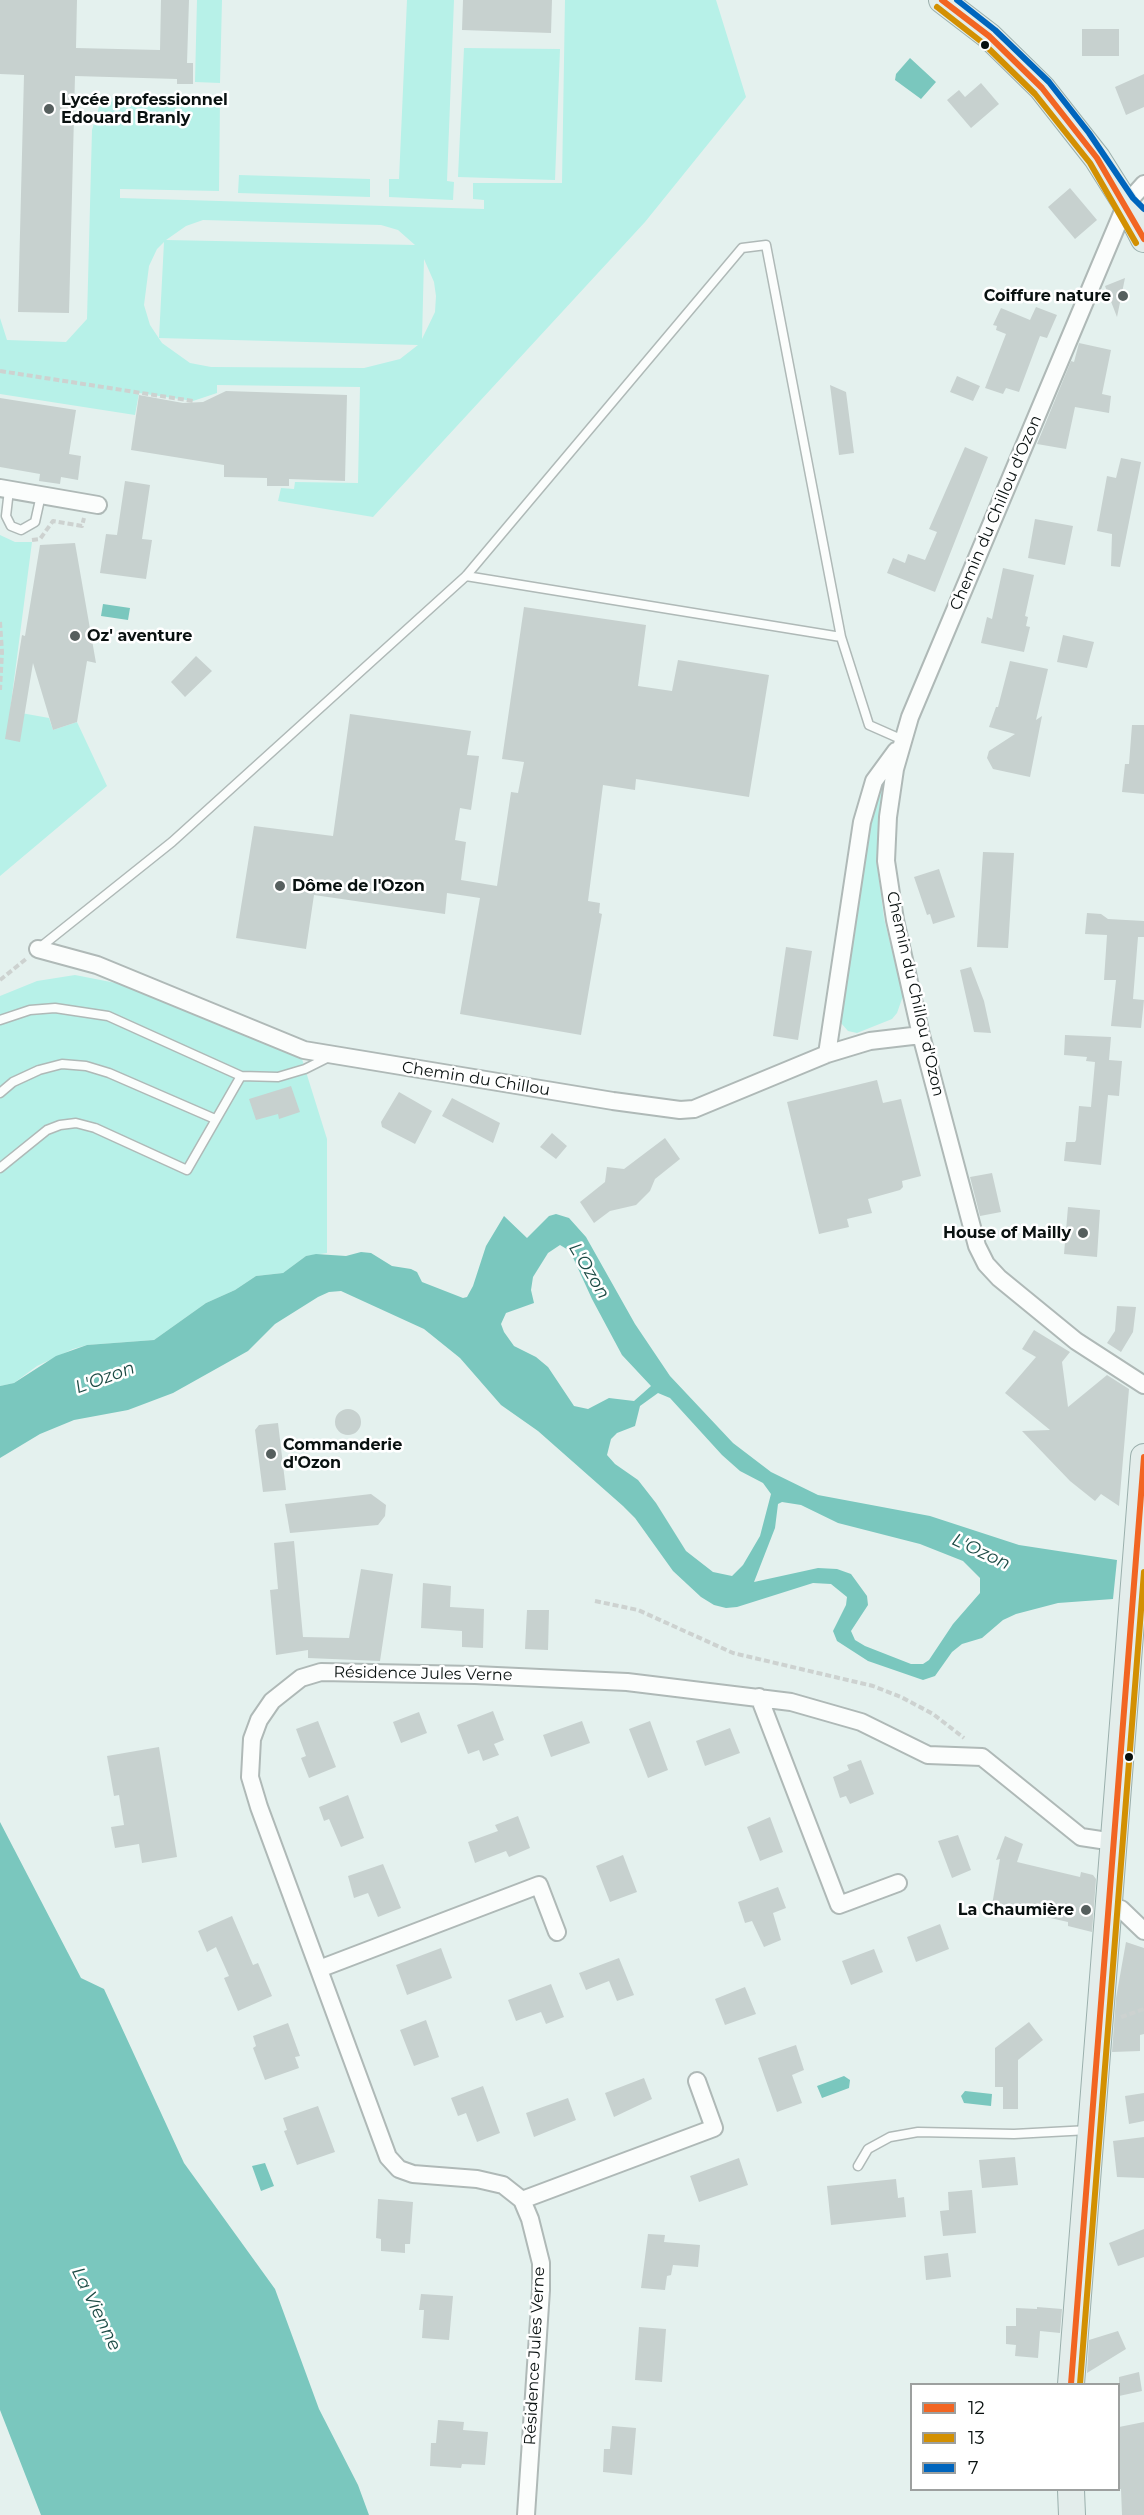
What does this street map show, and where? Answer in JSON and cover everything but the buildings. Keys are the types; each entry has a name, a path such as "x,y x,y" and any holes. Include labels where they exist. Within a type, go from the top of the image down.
{"main road":[{"path":"942,0 989,36 1042,88 1082,138 1126,204 1144,239"},
{"path":"1071,2383 1144,1457"},
{"path":"1071,2491 1072,2515"}],"street":[{"name":"Chemin du Chillou d'Ozon","path":"1144,184 1126,204 910,717 895,769 888,817 886,861 895,920 921,1035 969,1223 986,1264 1076,1341 1144,1385"},
{"path":"4,489 92,504"},
{"path":"827,1054 862,822 874,781 903,740"},
{"name":"Chemin du Chillou","path":"38,949 97,964 304,1050 680,1110 694,1108 827,1054 870,1041 921,1035"},
{"name":"Résidence Jules Verne","path":"526,2515 541,2290 537,2241 522,2200 503,2185 477,2179 406,2172 399,2169 388,2157 259,1808 250,1777 249,1758 259,1720 272,1701 302,1678 321,1672 486,1675 627,1682 791,1702 861,1722 928,1755 982,1756"},
{"path":"759,1697 839,1905 898,1883"},
{"path":"982,1756 1081,1837 1114,1842"},
{"path":"319,1969 538,1885 557,1932"},
{"path":"1109,1907 1121,1909 1144,1931"},
{"path":"522,2200 714,2128 697,2081"}],"lane":[{"path":"38,949 172,842 466,576 742,248 766,245 841,637 869,725 903,740"},
{"path":"4,489 6,516 11,526 21,530 35,522 41,495"},
{"path":"466,576 841,637"},
{"path":"0,1020 30,1010 55,1008 108,1016 241,1076 278,1077 305,1069 332,1055"},
{"path":"0,1093 13,1082 39,1070 62,1064 86,1066 108,1073 215,1119"},
{"path":"0,1168 47,1130 60,1125 76,1123 95,1128 187,1170 241,1076"},
{"path":"858,2166 868,2149 890,2137 918,2132 1014,2134 1090,2130"}],"path":[{"path":"0,371 193,401"},
{"path":"26,541 40,539 53,521 82,526 92,504"},
{"path":"0,622 2,652 0,690"},
{"path":"0,980 38,949"},
{"path":"595,1601 638,1610 733,1653 835,1674 892,1693 933,1714 963,1736 982,1756"}],"shaded area":[{"path":"197,0 222,0 220,83 195,82"},
{"path":"407,0 454,0 447,181 454,182 453,200 389,197 389,179 399,179"},
{"path":"565,0 716,0 746,97 645,222 373,517 278,501 281,488 294,489 295,482 358,483 360,387 217,385 217,393 193,401 139,393 135,415 0,394 0,318 7,340 66,342 87,319 92,130 99,107 109,99 122,95 220,99 219,191 120,189 120,198 484,209 484,200 473,199 473,183 562,183","holes":["203,220 381,225 398,230 415,245 166,240 186,226","164,242 159,338 418,345 400,359 364,368 211,367 190,363 162,343 150,325 144,305 149,266 157,249","424,259 434,282 436,296 435,312 422,339"]},
{"path":"464,48 560,49 555,180 458,177"},
{"path":"239,175 370,179 370,197 238,193"},
{"path":"0,535 15,542 32,542 10,711 49,718 53,730 77,722 107,786 0,876"},
{"path":"885,779 879,819 877,863 884,918 903,996 897,1013 892,1019 857,1033 848,1031 841,1023 840,1013 871,814 876,795"},
{"path":"75,975 121,984 302,1059 327,1139 327,1253 306,1256 283,1273 256,1276 235,1290 206,1303 154,1340 87,1345 73,1349 37,1366 14,1383 0,1386 0,996 37,981"}],"water":[{"path":"910,58 936,82 921,99 895,80 896,74"},
{"path":"103,604 130,608 128,620 101,616"},
{"name":"L'Ozon","path":"556,1214 569,1218 586,1237 635,1324 670,1376 733,1443 771,1472 818,1495 930,1516 1019,1545 1117,1560 1113,1599 1058,1603 1016,1614 1003,1620 982,1638 962,1644 952,1652 935,1676 923,1680 868,1661 837,1641 833,1631 846,1605 847,1597 831,1584 813,1583 737,1607 726,1608 714,1605 701,1597 673,1571 635,1518 623,1506 538,1431 501,1405 460,1358 424,1329 341,1291 329,1292 318,1297 275,1324 248,1351 173,1393 128,1410 74,1420 40,1434 0,1458 0,1386 14,1383 56,1356 87,1345 154,1340 206,1303 235,1290 256,1276 283,1273 306,1256 316,1254 346,1256 361,1252 371,1253 392,1266 417,1272 422,1282 463,1298 467,1297 486,1246 504,1216 527,1238 549,1216","holes":["560,1245 570,1251 622,1355 651,1386 634,1401 609,1398 588,1409 574,1406 548,1367 536,1357 514,1346 504,1332 501,1324 506,1313 534,1303 531,1290 533,1277 548,1253","658,1393 670,1398 722,1455 740,1471 763,1483 771,1494 760,1536 743,1565 732,1576 713,1572 686,1551 656,1503 638,1480 615,1464 607,1455 611,1439 617,1433 635,1426 640,1406","782,1502 801,1505 838,1523 920,1544 963,1561 980,1578 980,1593 953,1624 929,1660 923,1664 911,1664 865,1646 855,1640 851,1631 868,1605 867,1596 851,1574 837,1569 818,1568 754,1582 775,1528 778,1504"]},
{"name":"La Vienne","path":"0,1822 81,1978 104,1989 184,2163 275,2289 319,2409 358,2485 369,2515 41,2515 0,2410"},
{"path":"844,2076 850,2080 849,2088 822,2098 817,2086"},
{"path":"965,2091 992,2094 991,2106 964,2103 961,2096"},
{"path":"265,2163 274,2186 261,2191 252,2166"}],"transit line":[{"name":"12","path":"942,0 989,36 1042,88 1097,158 1144,239"},
{"name":"7","path":"957,0 995,30 1049,82 1089,133 1133,198 1144,209"},
{"name":"13","path":"937,7 983,43 1035,94 1090,163 1136,243"},
{"name":"12","path":"1071,2383 1144,1457"},
{"name":"13","path":"1080,2383 1144,1572"}],"place":[{"name":"Lycée professionnel Edouard Branly","path":"49,109"},
{"name":"Coiffure nature","path":"1123,296"},
{"name":"Oz' aventure","path":"75,636"},
{"name":"Dôme de l'Ozon","path":"280,886"},
{"name":"House of Mailly","path":"1083,1233"},
{"name":"Commanderie d'Ozon","path":"271,1454"},
{"name":"La Chaumière","path":"1086,1910"}]}
